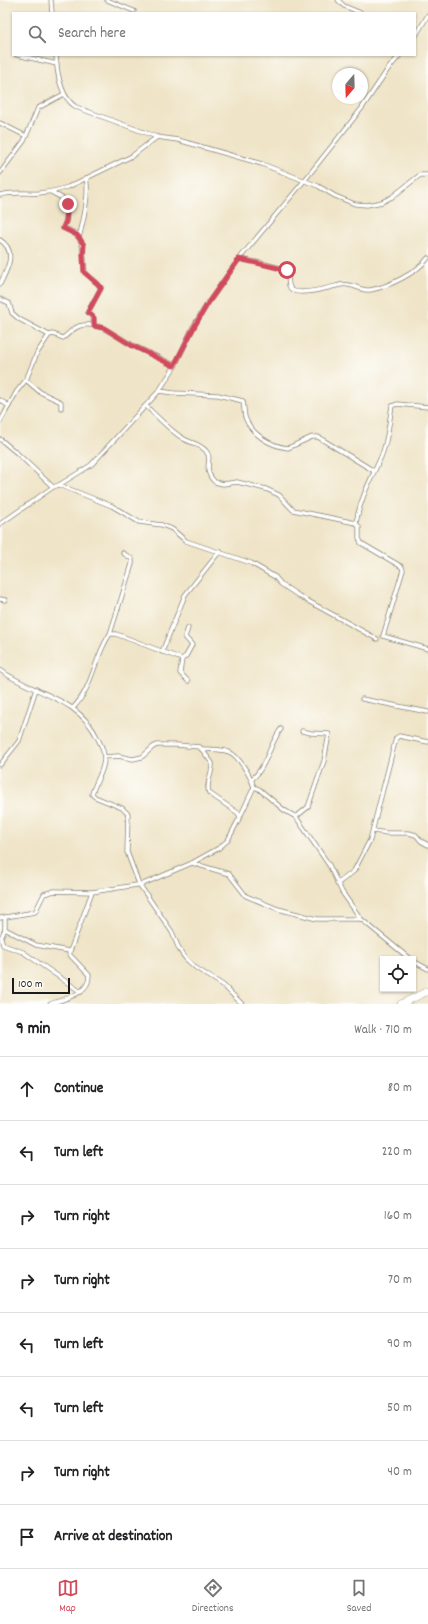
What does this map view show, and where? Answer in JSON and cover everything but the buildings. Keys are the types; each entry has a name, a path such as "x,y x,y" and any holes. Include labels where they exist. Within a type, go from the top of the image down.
{"highway":[{"path":"401,1004 428,990"}],"street":[{"path":"51,0 52,12"},
{"path":"107,0 134,11"},
{"path":"338,0 344,6 359,12"},
{"path":"416,35 428,15"},
{"path":"21,56 57,64"},
{"path":"56,56 64,94 67,100 76,107 157,137 178,140 262,164 318,186 335,196 355,204 367,205 388,199 420,175 428,175"},
{"path":"0,524 15,512 91,465 159,391 208,303 239,259 362,108 388,69 399,56"},
{"path":"0,172 22,143 40,106 64,94"},
{"path":"0,123 26,136"},
{"path":"0,195 20,192 38,193 68,187 132,156 157,137"},
{"path":"72,232 80,234 88,187 86,178"},
{"path":"50,191 67,202 66,221 63,228 77,235 84,245 84,272 101,288 88,312 94,318 94,326"},
{"path":"0,240 6,244 9,250 10,258 0,284"},
{"path":"239,259 260,262 287,270 291,288 295,291 313,291 348,284 369,290 408,275 428,258"},
{"path":"0,299 9,303 12,313 19,319 49,335 53,334 63,338 78,326 83,325 104,328 131,345 174,366"},
{"path":"0,422 17,391 26,380 37,353 49,335"},
{"path":"26,380 40,392 61,402 61,408"},
{"path":"159,391 174,393 218,394 243,401 246,420 253,431 260,437 288,448 312,437 318,437 374,471"},
{"path":"0,400 9,406"},
{"path":"428,407 397,404 392,406 384,447 360,503 356,523 359,526 359,538 361,543 402,567 383,636 428,649"},
{"path":"146,406 184,439 194,443 206,451 209,457 208,470 215,482 223,484 237,482 266,489 282,497 293,510 356,523"},
{"path":"0,439 54,487"},
{"path":"60,485 112,506 139,522 162,525 172,530 186,541 220,551 251,563 275,577 281,584 299,596 377,638"},
{"path":"162,652 185,595 220,551"},
{"path":"73,708 86,691 110,634 132,564 132,559 123,553"},
{"path":"0,599 5,600"},
{"path":"188,628 185,637 192,646 186,656 182,659 180,673 188,681"},
{"path":"110,634 116,634 182,659"},
{"path":"0,670 64,702 84,718 95,733 103,750 104,757 103,764 92,794 95,797 122,808 128,814 127,852 139,884 172,932 186,959 196,968 223,985 242,1004"},
{"path":"0,765 19,741 36,689"},
{"path":"362,699 428,712"},
{"path":"252,779 268,754 274,738 280,729"},
{"path":"296,817 308,807 324,761 328,734 302,731"},
{"path":"337,884 354,871 370,840 396,738 399,736 428,742"},
{"path":"0,918 37,911 42,897 46,893 65,890 92,892 139,884 148,882 192,863 219,848 228,840 254,787 252,779 236,757 229,752 201,749 198,747 164,745 153,747 142,757 133,759 118,756 104,757"},
{"path":"201,749 212,763 211,779 207,787 209,793 238,813 240,817"},
{"path":"254,787 259,789 284,810 296,817 329,865 337,884 361,919 406,956"},
{"path":"373,831 386,833 409,833 416,835 421,841 428,845"},
{"path":"192,863 230,874 246,896 278,909 318,919 361,919"},
{"path":"50,1004 81,992 88,983 89,975 70,956 69,951 92,892"},
{"path":"5,918 5,929 2,938 3,945 23,952 81,992"},
{"path":"5,929 36,945 69,951"},
{"path":"416,963 428,969"}],"route":[{"path":"68,204 66,221 63,228 77,235 84,245 84,272 101,288 88,312 94,318 94,326 104,328 131,345 174,366 208,303 239,259 260,262 287,270"}]}
